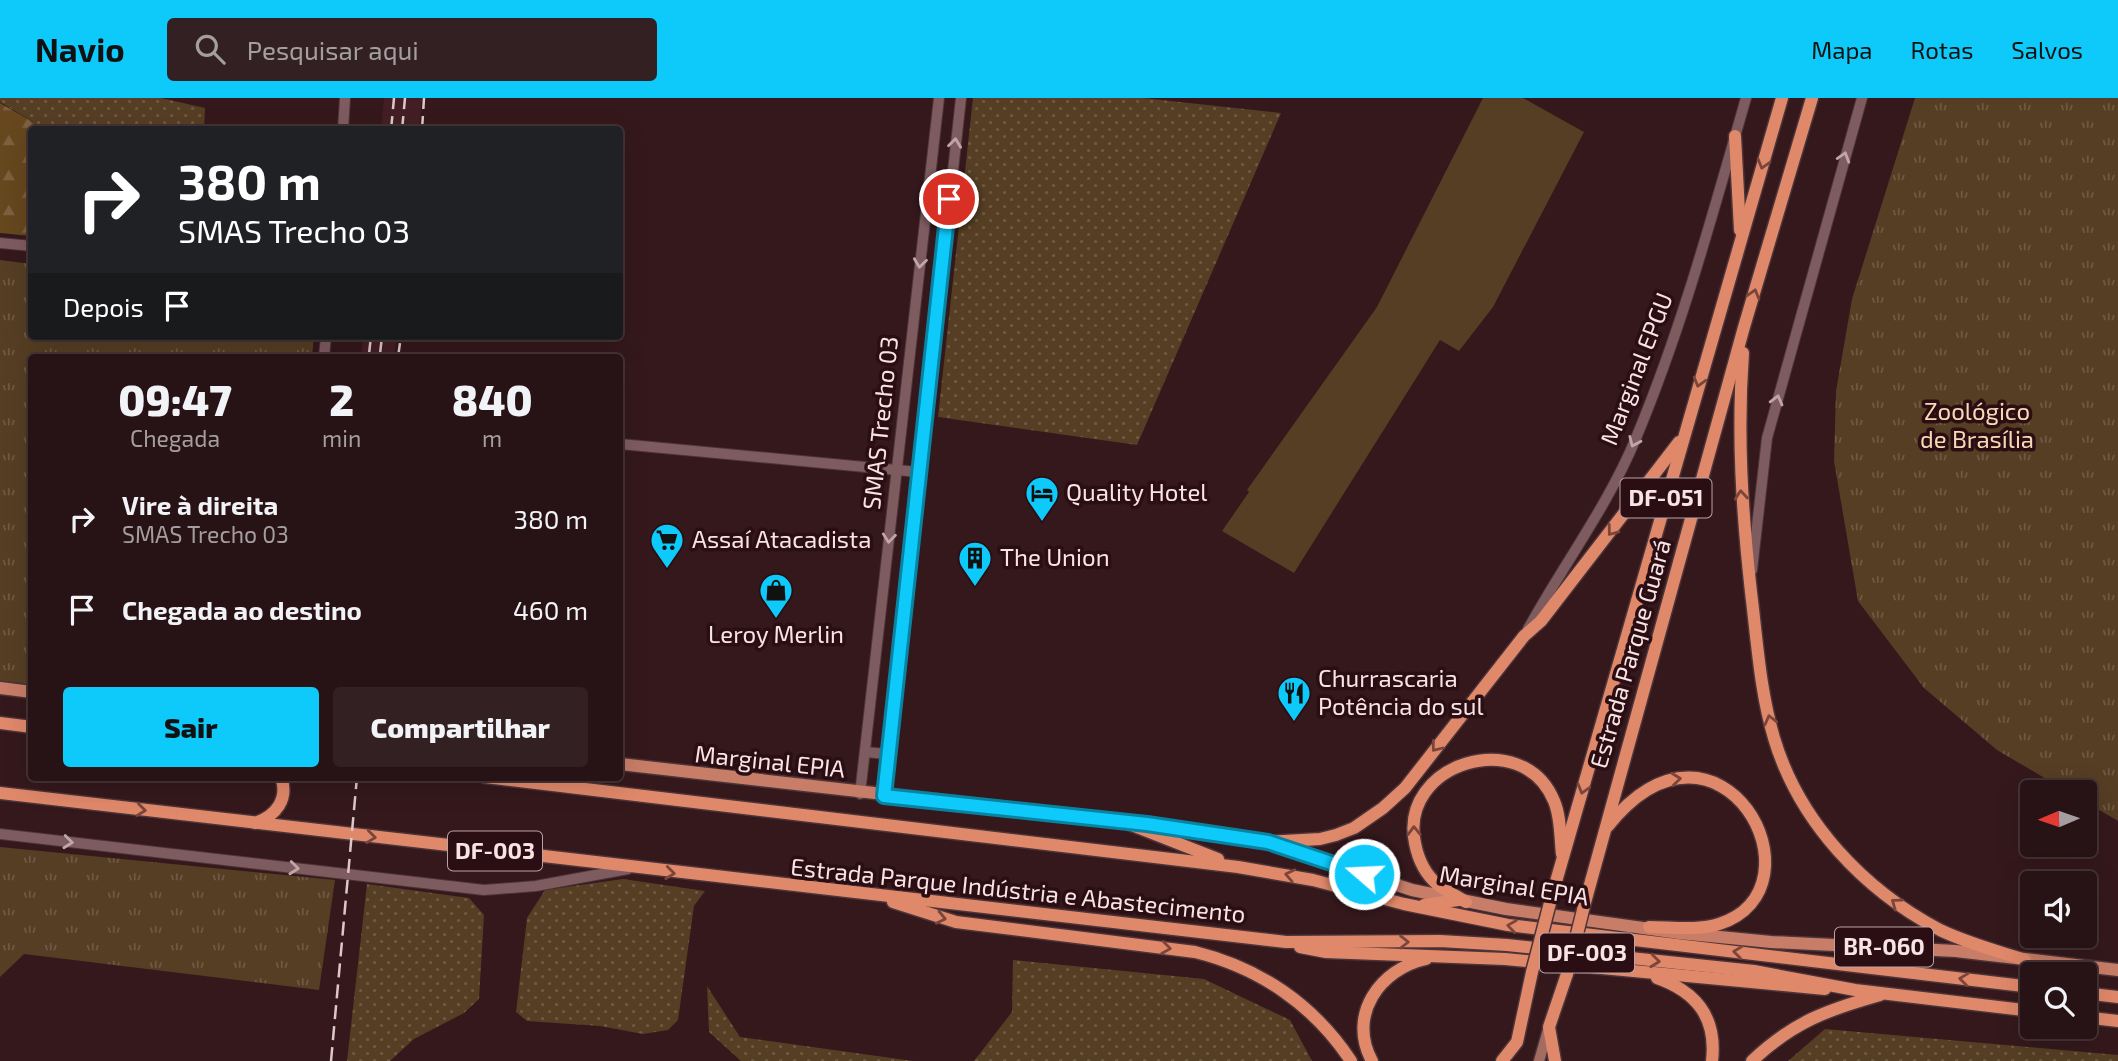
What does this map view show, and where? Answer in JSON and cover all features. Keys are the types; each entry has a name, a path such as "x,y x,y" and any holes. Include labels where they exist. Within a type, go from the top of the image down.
{"highway":[{"name":"Estrada Parque Guará","path":"1517,1042 1551,899 1782,98"},
{"name":"Estrada Parque Guará","path":"1549,1027 1567,974 1744,327 1812,98"},
{"path":"1735,136 1741,240"},
{"path":"1744,327 1738,443 1751,588 1766,705 1787,772 1820,829 1850,864 1904,909 1962,939 2025,960"},
{"path":"1268,842 1320,839 1354,828 1383,808 1405,788 1524,636 1541,621 1683,437"},
{"path":"0,723 28,726"},
{"path":"1462,901 1438,885 1426,872 1414,838 1414,821 1420,801 1436,779 1452,768 1477,760 1500,759 1516,763 1539,778 1554,801 1563,860"},
{"path":"1604,831 1641,792 1653,784 1683,777 1709,781 1730,792 1752,814 1761,832 1766,861 1764,875 1746,907 1718,925 1649,927"},
{"path":"255,823 265,819 281,804 284,793 282,781"},
{"name":"Estrada Parque Indústria e Abastecimento","path":"518,781 1238,867 1314,880 1414,906 1508,925 2020,986"},
{"name":"Estrada Parque Indústria e Abastecimento","path":"0,793 1286,942 1440,941 1507,945 1754,971 1855,990 2020,1010"},
{"path":"1129,824 1238,867"},
{"path":"876,895 925,914 956,922 1195,952 1219,958 1252,971 1303,1005 1335,1037 1350,1061"},
{"path":"1414,906 1462,901"},
{"path":"1286,942 1326,952 1446,955 1794,989 1855,990"},
{"path":"1372,1061 1366,1044 1364,1023 1370,998 1378,987 1405,964 1446,955"},
{"path":"1641,972 1680,988 1703,1008 1713,1032 1712,1061"},
{"path":"1752,1061 1784,1033 1807,1019 1886,994"},
{"path":"2097,995 2118,997"},
{"path":"2097,1019 2118,1021"},
{"path":"1549,1027 1555,1061"},
{"path":"1502,1061 1517,1042"}],"main road":[{"path":"0,688 28,692"},
{"name":"Marginal EPIA","path":"623,764 1268,842 1412,891 1462,901 1709,937 1956,951 2118,970"},
{"name":"Estrada Parque Guará","path":"1539,1061 1549,1027"},
{"name":"Estrada Parque Guará","path":"1512,1061 1517,1042"}],"street":[{"path":"343,126 345,98"},
{"name":"SMAS Trecho 03","path":"860,794 939,98"},
{"name":"SMAS Trecho 03","path":"884,796 961,98"},
{"name":"Marginal EPGU","path":"1524,636 1597,514 1635,440 1685,308 1746,98"},
{"path":"1751,588 1767,439 1862,98"},
{"path":"0,243 28,246"},
{"path":"916,296 937,299"},
{"path":"915,308 936,311"},
{"path":"623,444 919,472"},
{"path":"865,752 887,754"},
{"path":"0,834 484,890 536,886 634,868"}],"shaded area":[{"path":"384,98 422,98 419,126 381,126"},
{"path":"363,340 396,340 394,354 361,354"}],"green space":[{"path":"0,98 161,98 205,108 204,126 40,126 0,102"},
{"path":"973,98 1143,98 1281,113 1137,445 938,417"},
{"path":"1483,98 1523,98 1584,132 1493,307 1459,351 1440,340 1294,573 1222,531 1249,492 1247,490 1377,307"},
{"name":"Zoológico de Brasília","path":"1915,98 2118,98 2118,821 2097,809 2097,780 2048,780 1997,750 1924,688 1858,601 1834,461 1836,391 1852,299"},
{"path":"0,103 40,126 28,126 28,236 0,233"},
{"path":"0,260 28,264 28,340 314,340 312,354 28,354 28,684 0,681"},
{"path":"0,847 335,880 319,990 24,954 0,977"},
{"path":"623,879 705,891 694,906 678,1020 668,1030 643,1034 600,1026 527,1021 516,1012 527,918 545,890"},
{"path":"367,884 469,898 484,915 479,999 464,1013 414,1039 390,1061 347,1061"},
{"path":"1013,960 1204,979 1290,1020 1312,1061 974,1061 1012,1012"},
{"path":"707,986 740,1037 913,1061 741,1061 709,1032"},
{"path":"1825,1029 2118,1055 2118,1061 1788,1061"}],"railway":[{"path":"391,126 394,98"},
{"path":"402,126 405,98"},
{"path":"422,126 424,98"},
{"path":"369,354 371,340"},
{"path":"380,354 382,340"},
{"path":"398,354 400,340"},
{"path":"331,1061 357,781"}],"place":[{"name":"Quality Hotel","path":"1042,523"},
{"name":"Assaí Atacadista","path":"667,570"},
{"name":"The Union","path":"975,588"},
{"name":"Leroy Merlin","path":"776,620"},
{"name":"Churrascaria Potência do sul","path":"1294,723"}],"route":[{"path":"949,199 884,796 1147,824 1268,842 1364,874"}]}
